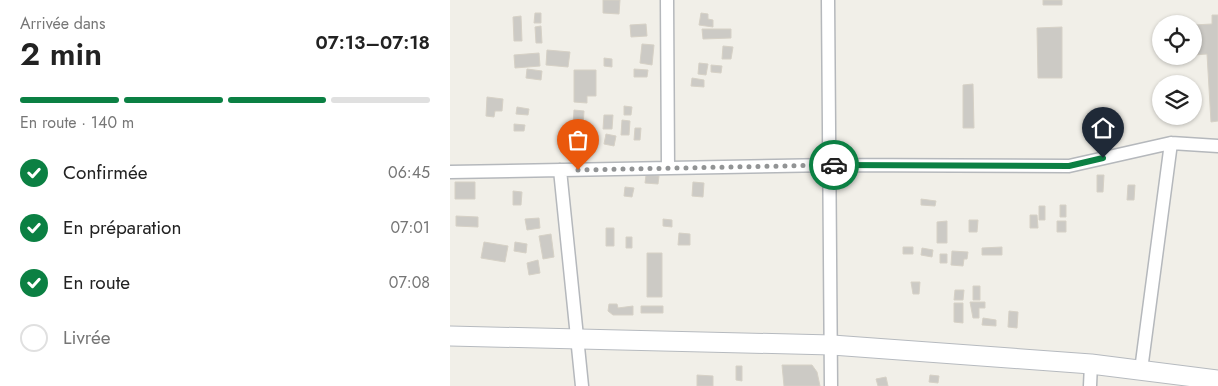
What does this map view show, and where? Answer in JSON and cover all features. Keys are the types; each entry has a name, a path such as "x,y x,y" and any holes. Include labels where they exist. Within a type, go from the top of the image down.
{"main road":[{"path":"450,336 832,345 1091,364 1218,380"}],"street":[{"path":"667,0 668,168"},
{"path":"828,0 831,386"},
{"path":"1141,370 1171,143"},
{"path":"450,172 830,165 1069,166 1171,143 1218,146"},
{"path":"560,170 582,386"},
{"path":"1090,386 1091,364"}],"building":[{"path":"603,0 620,0 619,14 603,13"},
{"path":"1043,0 1062,0 1062,5 1043,5"},
{"path":"535,13 541,13 541,23 534,23"},
{"path":"701,13 708,14 708,19 713,20 713,27 699,25"},
{"path":"1212,15 1218,15 1218,121 1211,122 1207,54 1202,54 1202,25 1212,24"},
{"path":"521,16 522,41 514,41 513,17"},
{"path":"646,24 647,36 631,37 630,25"},
{"path":"541,26 542,43 536,43 535,27"},
{"path":"1062,27 1062,78 1038,78 1037,28"},
{"path":"702,29 731,29 731,38 703,39"},
{"path":"642,44 654,45 652,65 640,63"},
{"path":"723,46 733,47 731,59 722,59"},
{"path":"547,50 570,52 568,67 546,65"},
{"path":"539,53 540,66 515,68 514,55"},
{"path":"604,58 612,59 612,67 604,66"},
{"path":"699,63 708,64 706,75 698,74"},
{"path":"711,65 722,66 721,73 711,72"},
{"path":"527,69 542,71 541,80 526,78"},
{"path":"634,69 648,70 647,77 634,77"},
{"path":"574,70 596,70 596,96 587,96 587,103 574,102"},
{"path":"692,78 704,80 704,87 691,86"},
{"path":"973,84 974,128 963,128 963,85"},
{"path":"487,97 503,99 502,111 495,111 494,117 486,116"},
{"path":"624,106 632,107 631,115 624,115"},
{"path":"517,107 529,109 528,115 516,114"},
{"path":"574,110 584,111 583,127 573,126"},
{"path":"604,115 613,115 612,129 603,129"},
{"path":"622,120 630,121 629,135 621,135"},
{"path":"514,124 525,125 524,131 514,131"},
{"path":"635,128 641,128 640,140 634,140"},
{"path":"568,130 574,130 573,144 567,143"},
{"path":"606,134 616,136 614,146 604,144"},
{"path":"646,175 659,176 658,184 645,183"},
{"path":"1097,175 1104,175 1103,192 1097,192"},
{"path":"455,182 475,182 475,199 455,199"},
{"path":"693,182 704,183 703,197 692,196"},
{"path":"1128,185 1135,185 1134,200 1127,200"},
{"path":"625,187 634,188 632,197 624,196"},
{"path":"513,191 522,192 521,205 513,205"},
{"path":"921,199 936,201 935,206 921,205"},
{"path":"1060,205 1066,205 1066,217 1060,217"},
{"path":"1039,206 1045,206 1045,220 1039,220"},
{"path":"1030,215 1037,215 1038,228 1030,228"},
{"path":"456,216 478,217 478,227 456,226"},
{"path":"539,218 540,228 527,230 525,219"},
{"path":"663,219 672,220 672,227 663,226"},
{"path":"969,220 978,220 977,232 969,232"},
{"path":"947,221 947,243 937,243 937,222"},
{"path":"1057,221 1066,221 1066,232 1057,232"},
{"path":"606,228 614,228 614,246 606,246"},
{"path":"679,233 690,234 690,245 678,245"},
{"path":"551,234 554,257 543,259 539,236"},
{"path":"626,237 632,237 632,248 626,248"},
{"path":"484,242 508,246 505,262 481,258"},
{"path":"515,242 527,244 526,253 514,251"},
{"path":"903,247 913,247 913,254 903,254"},
{"path":"1002,247 1002,255 982,255 982,248"},
{"path":"922,248 933,250 932,257 921,255"},
{"path":"952,251 968,252 963,266 951,265"},
{"path":"647,253 662,253 662,297 647,297"},
{"path":"940,254 947,254 947,263 940,263"},
{"path":"538,260 540,273 529,275 527,263"},
{"path":"911,282 920,282 919,294 913,294"},
{"path":"973,286 980,286 980,300 973,300"},
{"path":"955,290 964,290 963,300 954,300"},
{"path":"970,302 985,302 985,308 979,308 979,318 973,318"},
{"path":"954,303 963,303 963,323 954,322"},
{"path":"609,304 617,304 618,308 633,306 633,315 613,315 608,311"},
{"path":"641,306 663,306 663,313 641,313"},
{"path":"1009,311 1018,312 1017,328 1008,327"},
{"path":"983,318 996,320 996,326 982,325"},
{"path":"782,365 812,365 817,372 820,386 784,386"},
{"path":"736,366 742,366 742,381 736,380"},
{"path":"697,375 713,376 713,386 697,386"},
{"path":"930,375 939,376 938,383 929,382"},
{"path":"886,377 888,386 878,386 876,379"}],"way so far":[{"path":"578,170 834,165"}],"route":[{"path":"834,165 1069,166 1103,158"}]}
